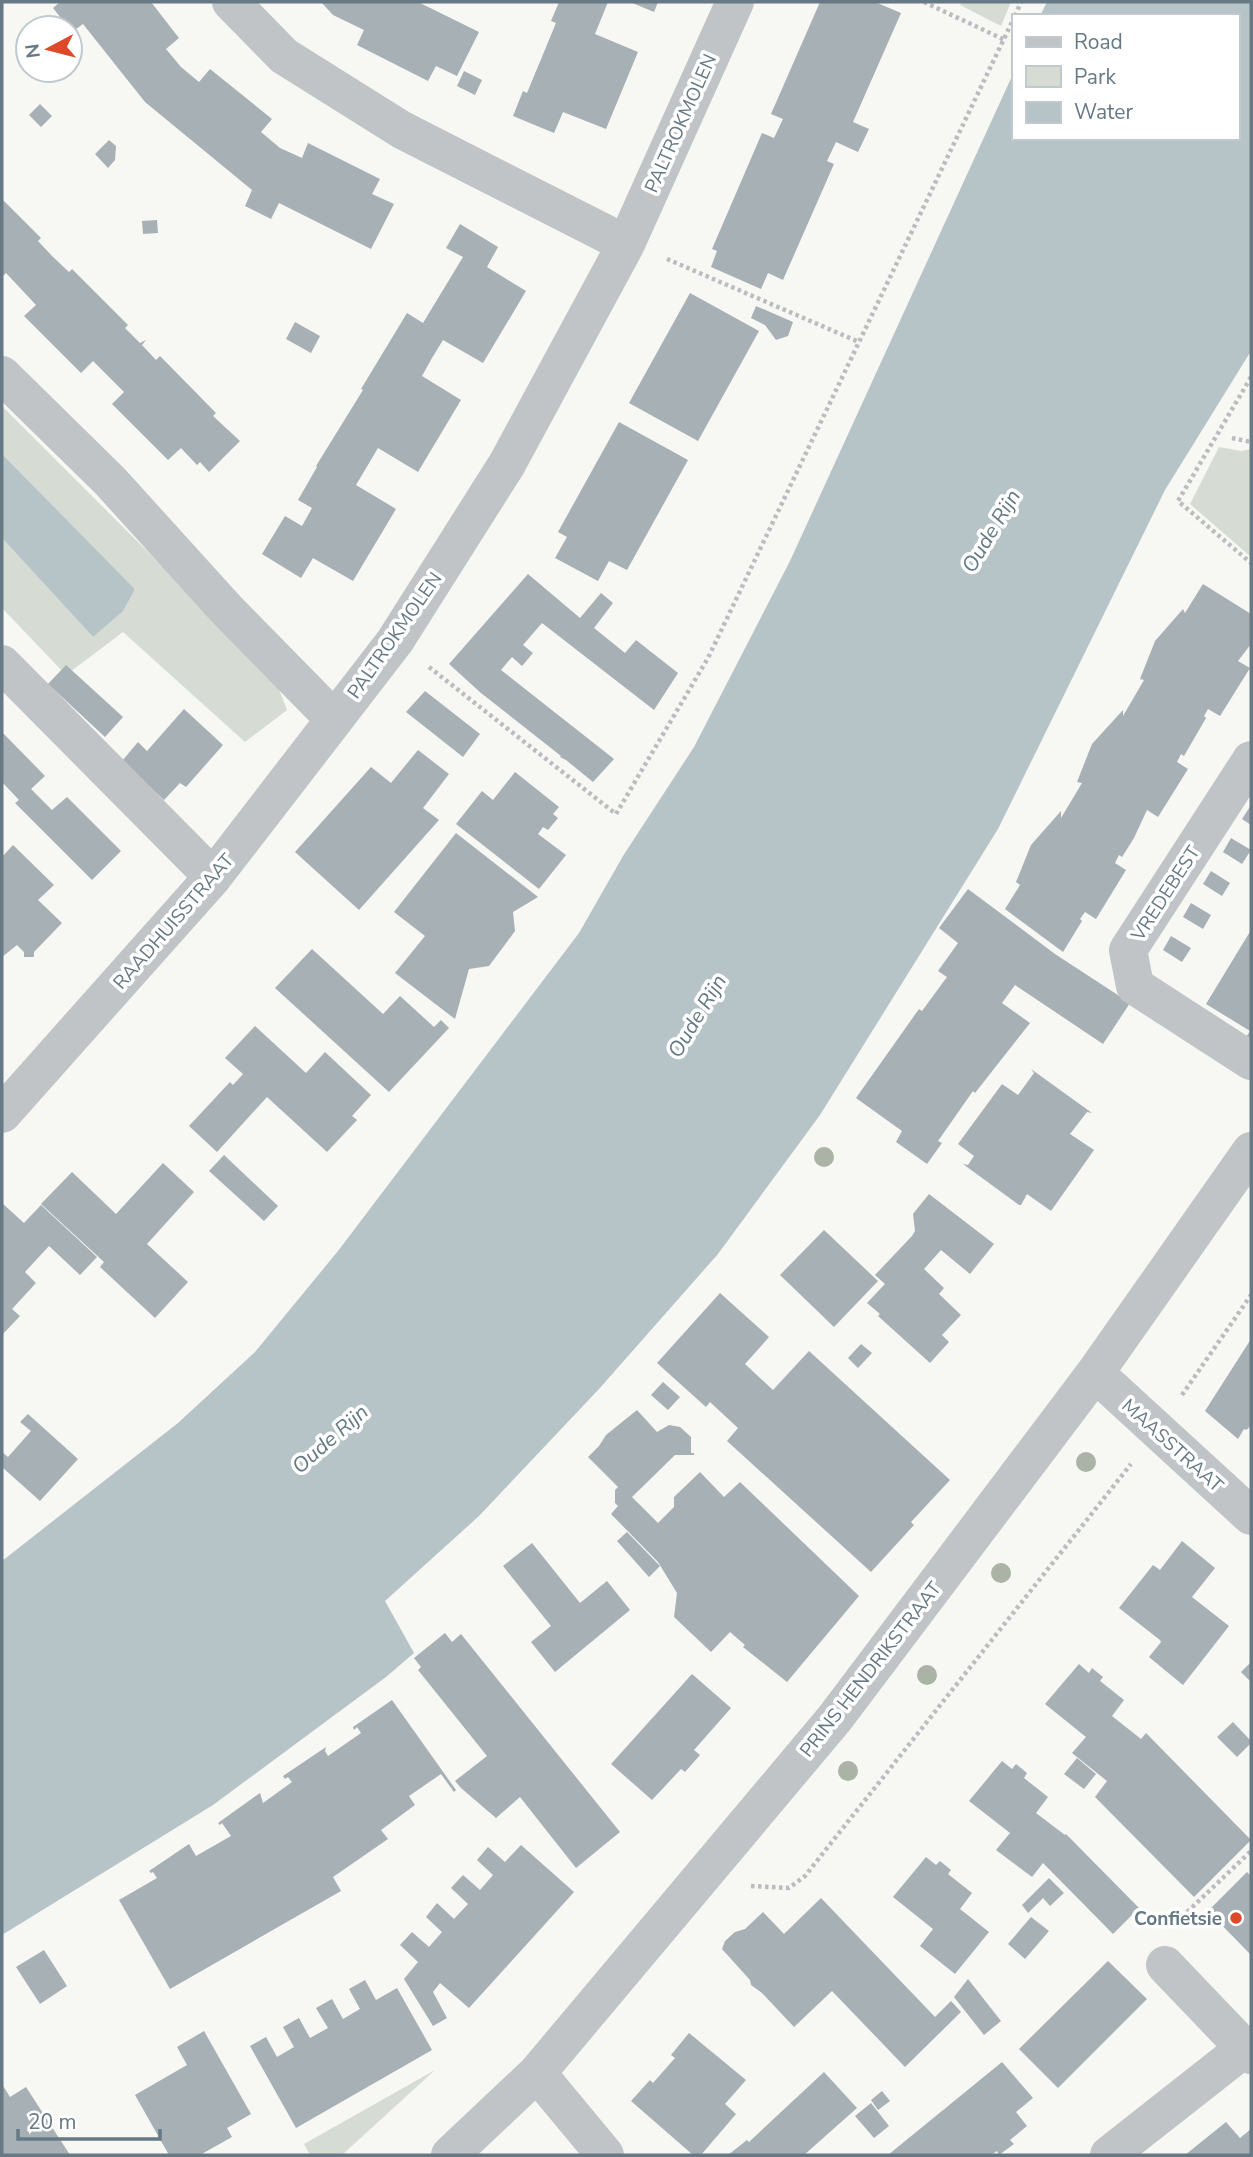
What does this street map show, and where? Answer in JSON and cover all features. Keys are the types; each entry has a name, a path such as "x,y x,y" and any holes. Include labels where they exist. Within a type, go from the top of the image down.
{"street":[{"path":"232,2 284,56 402,130 626,244"},
{"name":"PALTROKMOLEN","path":"2,375 110,481 226,609 334,719 395,641 507,464 626,244 735,2"},
{"path":"2,664 213,877"},
{"name":"RAADHUISSTRAAT","path":"2,1114 213,877 334,719"},
{"name":"VREDEBEST","path":"1251,760 1128,950 1135,986 1251,1061"},
{"name":"PRINS HENDRIKSTRAAT","path":"450,2155 537,2073 835,1718 1095,1373 1251,1151"},
{"name":"MAASSTRAAT","path":"1095,1373 1251,1516"},
{"path":"1109,2155 1248,2052 1165,1965"},
{"path":"537,2073 605,2155"}],"path":[{"path":"924,2 1005,40"},
{"path":"395,641 616,814 708,658 1012,23"},
{"path":"626,244 859,342"},
{"path":"1251,377 1249,387 1178,501 1251,563"},
{"path":"1232,438 1251,442"},
{"path":"696,1882 789,1888 804,1876 1157,1430 1251,1295"},
{"path":"1182,1917 1251,1851"}],"green space":[{"path":"962,2 1011,2 1001,26 960,5"},
{"path":"2,406 275,679 287,710 245,742 123,632 66,675 2,608 2,538 93,637 135,589 2,454"},
{"path":"1219,447 1241,451 1251,449 1251,557 1190,504"},
{"path":"435,2070 342,2155 310,2155 304,2144"}],"water":[{"name":"Oude Rijn","path":"1047,2 1251,2 1251,351 1165,490 998,829 820,1115 718,1254 599,1389 479,1516 385,1601 414,1653 386,1677 213,1805 2,1935 2,1561 178,1423 255,1352 338,1251 579,933 623,856 694,747 790,561 1012,76 1012,140 1239,140 1239,14 1041,14"},
{"path":"2,454 135,589 123,611 93,637 2,538"}],"building":[{"path":"60,2 151,2 179,38 166,49 181,67 199,82 210,69 272,119 261,132 280,148 302,158 308,143 380,179 372,194 394,204 371,249 279,203 271,219 245,206 252,190 145,102 84,25 84,14 58,14 53,8"},
{"path":"321,2 418,2 479,32 457,76 436,66 428,81 357,45 364,30 333,15"},
{"path":"559,2 608,2 595,34 638,52 606,129 563,112 554,133 513,116 523,91 527,93 556,23 551,21"},
{"path":"630,2 658,2 654,12"},
{"path":"820,2 875,2 901,13 853,122 869,129 858,152 836,142 827,161 834,164 783,280 768,273 761,289 711,267 717,251 712,249 762,133 774,138 783,119 771,114"},
{"path":"464,71 482,80 475,95 457,86"},
{"path":"40,104 52,116 41,127 29,115"},
{"path":"109,140 116,146 115,160 108,168 95,154"},
{"path":"2,199 41,238 38,241 52,256 69,272 72,269 128,325 125,328 140,343 146,340 142,345 156,360 160,356 216,413 213,416 240,441 209,472 200,462 197,465 181,448 168,460 112,404 124,392 93,361 81,373 24,316 36,305 6,273 2,277"},
{"path":"157,220 158,233 143,234 142,221"},
{"path":"460,224 498,247 487,267 526,291 483,363 443,340 432,358 422,376 461,400 418,472 378,448 356,485 396,509 353,581 313,558 301,578 262,554 285,516 302,526 312,508 298,500 363,390 361,389 407,313 423,323 463,257 446,248"},
{"path":"690,293 759,331 698,441 629,403"},
{"path":"756,306 793,322 788,336 776,340 765,325 751,318"},
{"path":"295,322 320,336 311,353 286,339"},
{"path":"619,422 688,460 627,570 609,561 598,581 555,558 567,537 558,532"},
{"path":"528,574 580,618 601,593 613,603 594,628 625,653 636,640 678,673 654,710 542,623 523,645 533,653 522,666 512,657 501,670 614,759 593,782 481,693 449,664"},
{"path":"1203,584 1251,614 1251,644 1238,661 1250,668 1220,716 1208,709 1204,716 1206,718 1184,756 1181,754 1177,762 1188,769 1158,817 1147,810 1134,838 1115,863 1126,870 1096,919 1085,912 1063,952 1005,909 1020,885 1016,882 1031,845 1061,811 1061,818 1082,783 1077,782 1092,744 1123,710 1123,716 1144,680 1140,679 1155,641 1183,609 1185,613"},
{"path":"66,665 123,717 105,737 48,684"},
{"path":"425,691 480,734 463,757 406,712"},
{"path":"184,709 223,745 186,787 180,783 164,800 122,761 138,742 147,751"},
{"path":"2,732 45,776 31,789 52,810 67,797 121,851 92,880 15,803 19,800 2,782"},
{"path":"418,750 449,774 423,808 439,820 359,910 295,852 371,767 391,783"},
{"path":"515,772 559,807 553,814 558,818 548,830 543,827 538,834 566,855 539,889 456,824 482,791 493,800"},
{"path":"1251,805 1251,825 1242,819"},
{"path":"456,833 538,897 513,912 515,931 489,966 469,969 455,1019 395,973 425,936 394,912"},
{"path":"1231,838 1251,850 1242,864 1223,852"},
{"path":"13,845 54,885 38,900 62,923 34,952 34,957 24,957 24,952 17,945 2,957 2,857"},
{"path":"1211,871 1230,883 1222,896 1203,884"},
{"path":"968,889 1055,954 1130,1003 1103,1044 1015,985 1002,1003 1030,1023 975,1093 973,1091 938,1141 942,1143 927,1164 896,1142 902,1131 856,1098 919,1009 922,1011 947,977 938,971 958,943 939,928"},
{"path":"1191,903 1211,915 1203,929 1183,917"},
{"path":"1251,930 1251,1040 1246,1037 1250,1031 1206,1004"},
{"path":"1171,936 1191,948 1182,962 1163,950"},
{"path":"312,949 383,1014 400,996 434,1027 441,1020 449,1028 389,1092 275,988"},
{"path":"255,1026 306,1073 325,1052 371,1095 352,1116 357,1120 327,1152 267,1097 217,1152 189,1126 230,1082 233,1085 243,1074 225,1058"},
{"path":"1031,1069 1092,1113 1087,1112 1070,1134 1094,1150 1051,1211 1027,1194 1019,1205 963,1164 968,1165 974,1156 958,1144 1002,1084 1018,1095 1034,1073"},
{"path":"224,1155 278,1206 264,1221 209,1171"},
{"path":"163,1163 194,1192 147,1244 188,1282 155,1318 100,1267 104,1262 41,1204 72,1172 116,1214"},
{"path":"929,1194 994,1244 970,1274 941,1250 924,1269 944,1288 939,1294 961,1315 942,1335 949,1342 930,1363 867,1303 885,1284 875,1275 912,1236 915,1231 913,1214"},
{"path":"2,1203 24,1223 41,1205 97,1257 80,1275 49,1246 25,1272 36,1283 12,1309 20,1316 2,1335"},
{"path":"824,1230 878,1281 834,1327 780,1275"},
{"path":"720,1293 769,1337 745,1364 773,1390 809,1351 950,1480 911,1522 914,1525 871,1572 727,1441 738,1428 710,1402 706,1407 657,1363"},
{"path":"1251,1339 1251,1426 1244,1429 1238,1439 1205,1411"},
{"path":"861,1344 872,1353 858,1368 848,1358"},
{"path":"663,1382 680,1397 668,1410 651,1395"},
{"path":"637,1410 657,1432 669,1425 680,1427 691,1437 691,1453 694,1453 675,1455 632,1497 658,1523 674,1507 674,1497 700,1472 724,1497 740,1482 859,1596 787,1682 743,1647 745,1645 730,1632 711,1652 674,1617 677,1593 658,1562 611,1514 618,1506 615,1503 615,1490 618,1487 588,1457 606,1435"},
{"path":"28,1414 78,1459 40,1501 2,1467 2,1452 8,1457 31,1431 20,1422"},
{"path":"627,1532 660,1566 649,1577 617,1541"},
{"path":"1182,1541 1215,1568 1192,1597 1229,1626 1183,1685 1149,1657 1160,1640 1119,1608 1153,1565 1160,1570"},
{"path":"532,1543 580,1603 607,1581 630,1610 555,1672 531,1642 551,1626 503,1566"},
{"path":"445,1633 452,1642 461,1634 620,1832 576,1868 520,1797 496,1818 455,1781 487,1756 418,1670 421,1667 414,1658"},
{"path":"1251,1662 1251,1682 1241,1672"},
{"path":"1079,1664 1089,1673 1092,1668 1103,1677 1100,1681 1124,1700 1112,1716 1141,1739 1146,1733 1251,1840 1194,1897 1095,1797 1107,1781 1072,1753 1086,1737 1045,1704"},
{"path":"692,1674 731,1708 694,1750 700,1755 685,1772 681,1769 652,1800 611,1764"},
{"path":"392,1700 456,1790 454,1792 441,1774 409,1796 415,1805 381,1830 388,1839 333,1877 341,1891 170,1989 119,1900 157,1878 149,1871 189,1844 196,1856 231,1836 222,1823 218,1823 260,1793 263,1803 292,1782 283,1776 326,1747 328,1756 361,1733 357,1727 354,1730 353,1727"},
{"path":"1233,1722 1251,1741 1237,1757 1217,1737"},
{"path":"1077,1758 1096,1774 1084,1789 1064,1774"},
{"path":"1002,1761 1012,1769 1016,1764 1027,1773 1024,1778 1048,1797 1036,1813 1066,1834 1139,1908 1113,1934 1043,1863 1032,1877 996,1850 1010,1833 969,1801"},
{"path":"521,1845 574,1892 469,2008 440,1983 433,1992 447,2018 433,2026 404,1979 418,1962 400,1945 412,1932 429,1947 442,1932 426,1917 437,1903 454,1919 468,1904 451,1888 463,1875 480,1890 493,1875 477,1860 488,1847 505,1862"},
{"path":"926,1857 936,1865 940,1861 951,1870 948,1874 972,1893 960,1909 989,1932 955,1974 920,1946 933,1929 893,1897"},
{"path":"1247,1872 1251,1876 1251,1955 1208,1911"},
{"path":"1049,1878 1064,1893 1050,1906 1043,1898 1028,1913 1022,1905"},
{"path":"821,1898 935,2017 951,2001 961,2012 905,2067 832,1991 794,2027 751,1985 750,1980 722,1949 725,1941 735,1932 745,1929 763,1912 784,1934"},
{"path":"1031,1917 1049,1931 1025,1959 1008,1944"},
{"path":"44,1950 67,1986 40,2004 16,1967"},
{"path":"1108,1961 1147,1999 1058,2088 1019,2049"},
{"path":"968,1979 1001,2021 984,2035 954,1997"},
{"path":"365,1980 376,2000 397,1988 432,2050 296,2128 250,2046 266,2037 277,2057 294,2047 283,2027 299,2018 310,2038 328,2028 316,2008 332,1999 343,2019 360,2009 349,1989"},
{"path":"204,2031 251,2114 227,2128 232,2137 200,2155 169,2155 135,2095 187,2065 177,2047"},
{"path":"689,2033 746,2080 725,2104 736,2114 701,2155 693,2155 631,2101 650,2080 653,2083 675,2058 671,2055"},
{"path":"1002,2062 1033,2098 1016,2112 1027,2126 1010,2140 1014,2144 999,2155 997,2151 991,2155 888,2155"},
{"path":"824,2072 857,2108 804,2155 728,2155 747,2140 749,2142"},
{"path":"2,2084 10,2097 26,2087 70,2155 2,2155"},
{"path":"882,2091 890,2101 878,2110 871,2100"},
{"path":"871,2103 889,2126 874,2138 855,2116"},
{"path":"1226,2122 1240,2138 1251,2129 1251,2155 1185,2155"}],"place":[{"name":"Confietsie","path":"1236,1918"}]}
